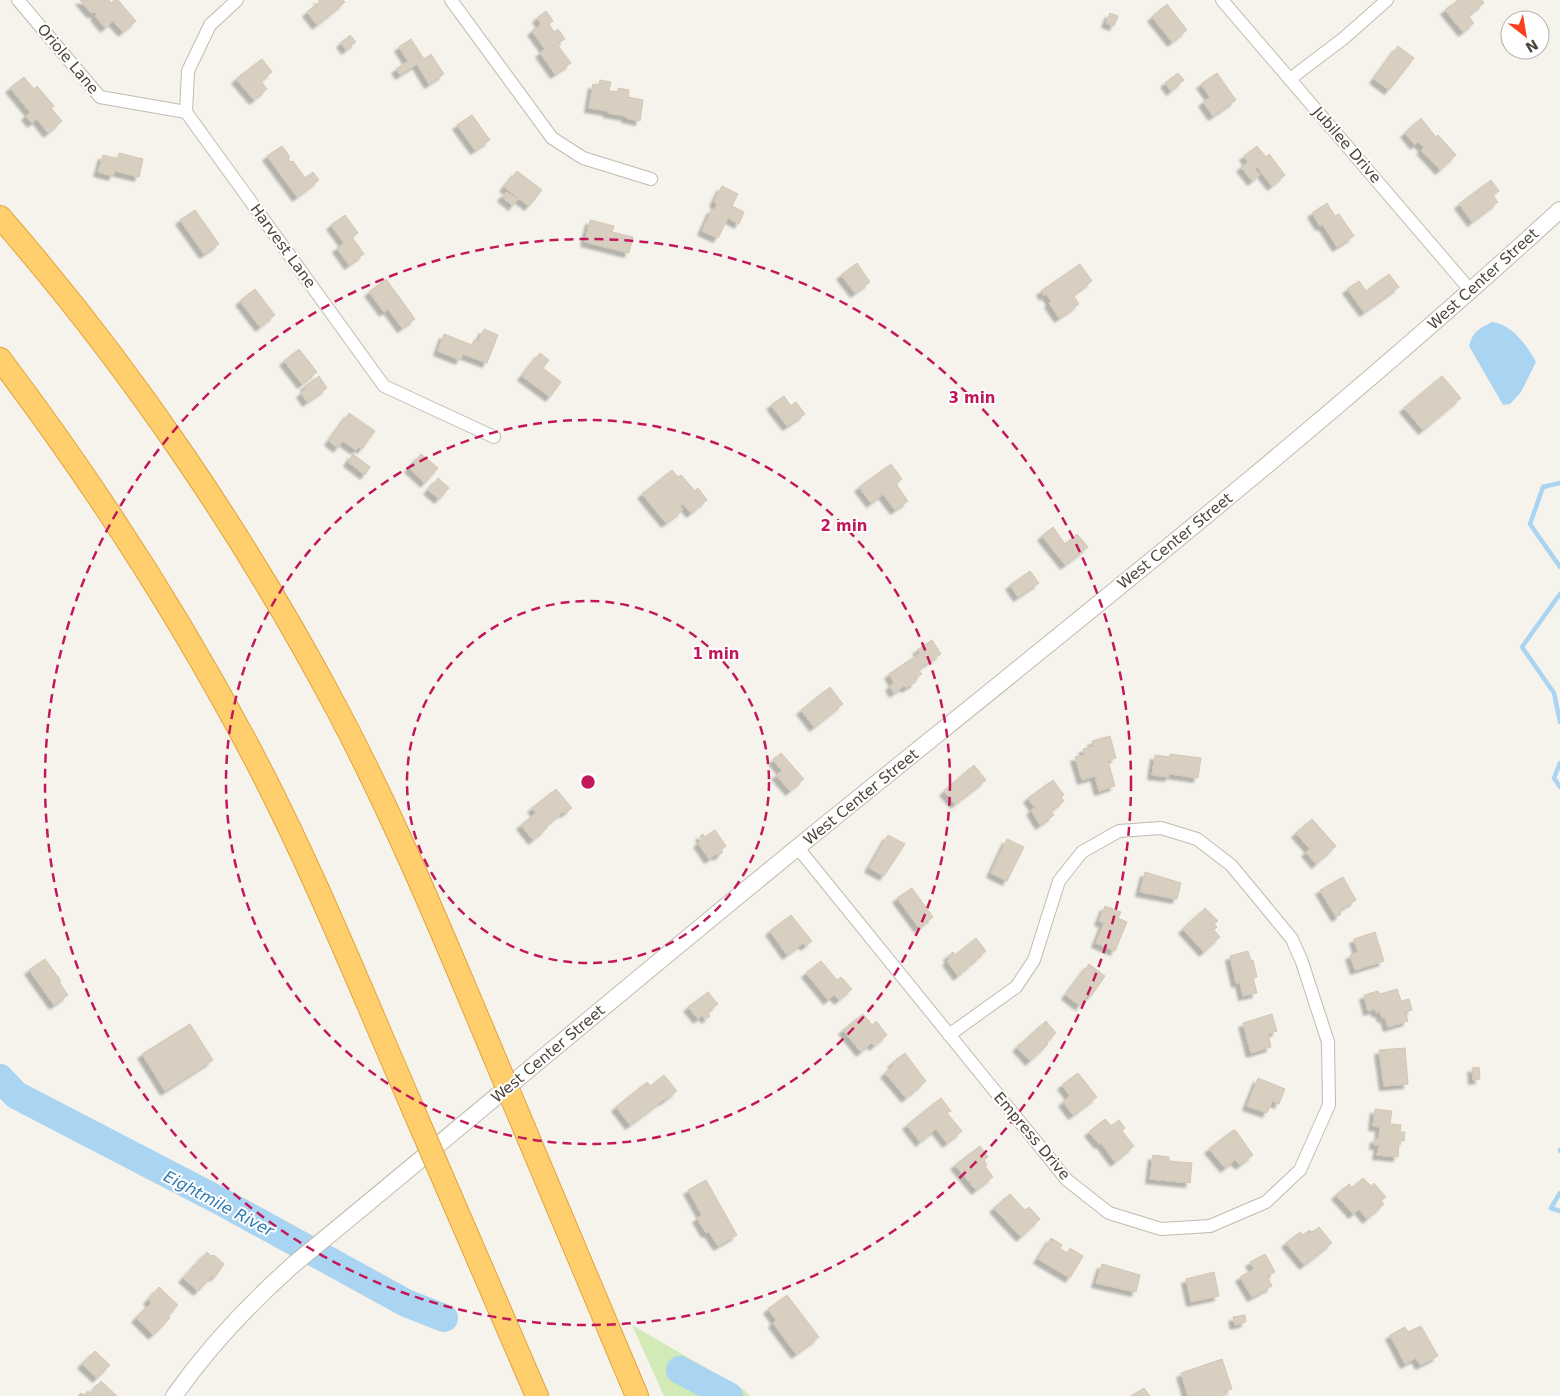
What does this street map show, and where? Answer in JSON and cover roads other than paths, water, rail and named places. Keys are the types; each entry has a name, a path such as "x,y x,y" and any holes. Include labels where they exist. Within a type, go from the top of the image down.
{"highway":[{"path":"0,217 72,305 166,430 256,568 298,638 338,711 375,784 409,858 637,1396"},
{"path":"0,359 91,484 176,617 256,760 289,827 537,1396"}],"street":[{"name":"Oriole Lane","path":"18,0 100,97 186,112"},
{"path":"186,112 188,71 210,25 237,0"},
{"path":"451,0 552,138 583,158 651,179"},
{"name":"Jubilee Drive","path":"1222,0 1472,291"},
{"path":"1290,79 1344,38 1387,0"},
{"name":"Harvest Lane","path":"186,112 384,386 494,437"},
{"name":"West Center Street","path":"174,1396 196,1365 228,1327 259,1295 294,1264 798,848 1247,483 1472,291 1560,210"},
{"name":"Empress Drive","path":"798,848 949,1035 1067,1180 1109,1213 1160,1229 1210,1226 1266,1202 1300,1170 1329,1105 1328,1042 1302,962 1292,939 1231,865 1197,838 1161,828 1119,830 1082,852 1059,881 1034,960 1016,987 949,1035"}],"water":[{"path":"1492,322 1512,331 1528,349 1536,362 1521,392 1510,404 1503,405 1469,346 1472,337 1477,331"}],"waterway":[{"path":"1560,483 1543,487 1530,524 1560,567"},
{"path":"1560,594 1522,647 1554,693 1560,722"},
{"path":"1560,763 1554,778 1560,787"},
{"name":"Eightmile River","path":"0,1078 16,1095 222,1202 406,1303 444,1318"},
{"path":"1560,1193 1551,1208 1560,1211"},
{"name":"Eightmile River","path":"680,1370 729,1396"}]}
